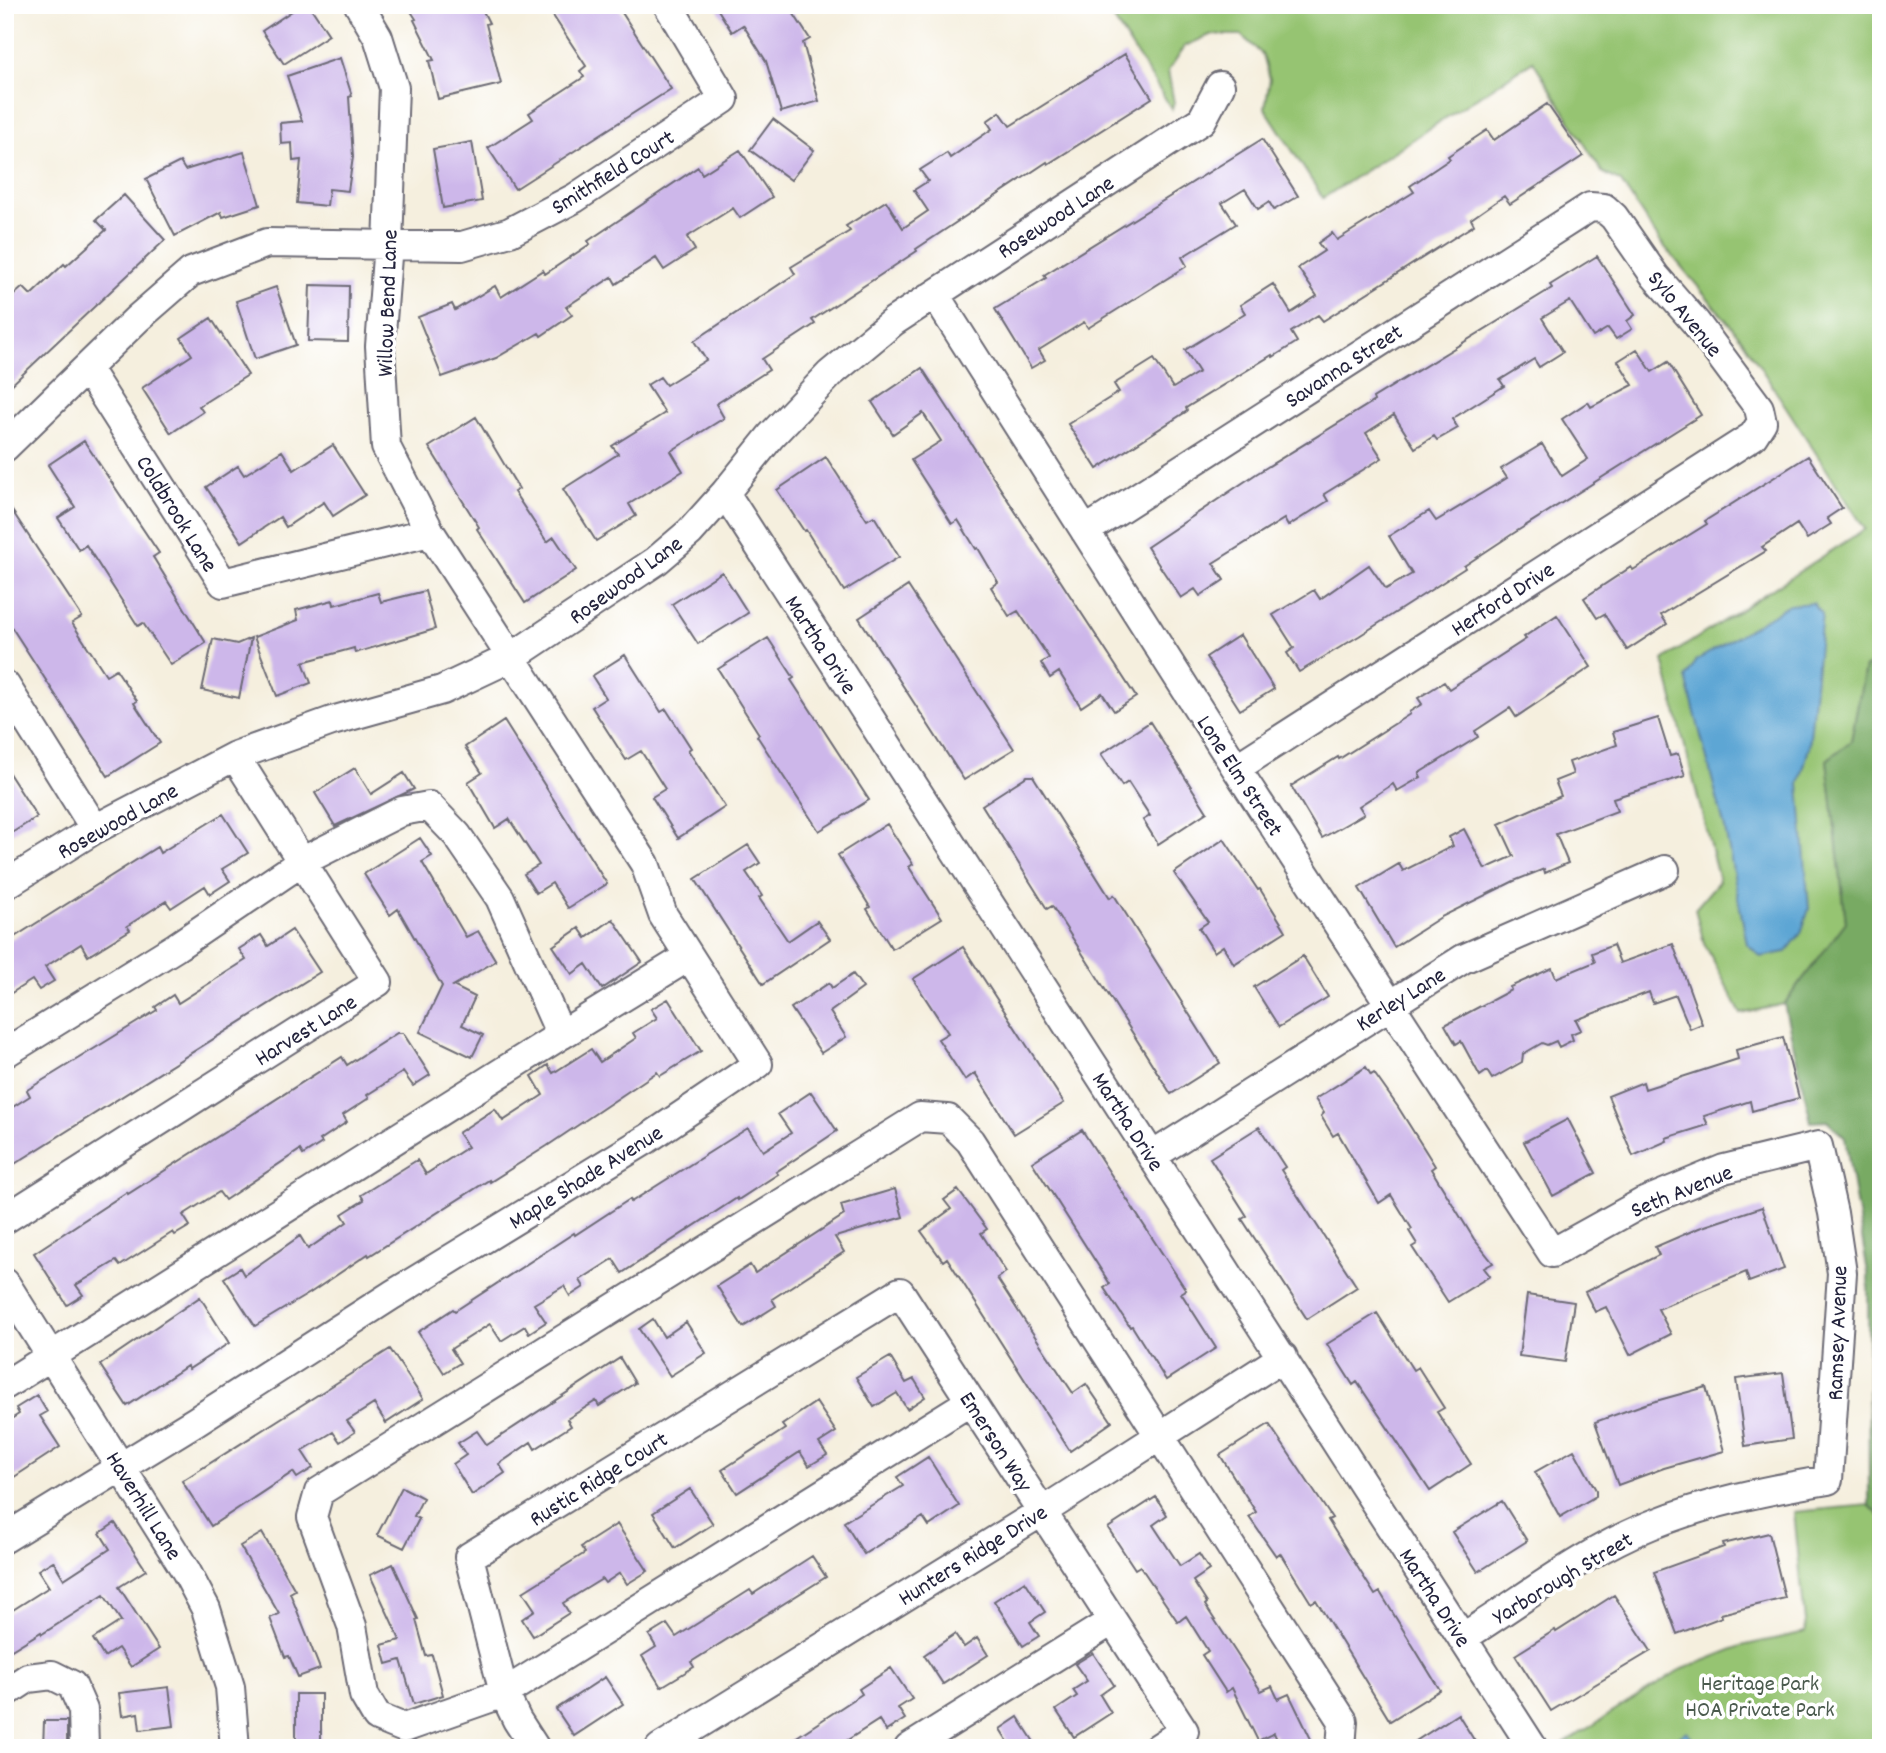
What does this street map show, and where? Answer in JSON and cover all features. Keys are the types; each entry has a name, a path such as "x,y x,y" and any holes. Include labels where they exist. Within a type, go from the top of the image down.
{"street":[{"name":"Willow Bend Lane","path":"359,5 377,37 394,88 388,244 380,346 386,447 430,532 512,657"},
{"name":"Smithfield Court","path":"388,244 462,246 510,232 575,198 724,99 668,5"},
{"name":"Rosewood Lane","path":"5,885 95,829 235,756 332,721 442,691 512,657 620,586 656,561 690,532 771,436 830,374 894,321 1202,120 1220,86"},
{"name":"Savanna Street","path":"1085,531 1590,207 1604,208"},
{"name":"Sylo Avenue","path":"1604,208 1614,217 1655,276 1696,323 1759,408 1762,422"},
{"path":"5,447 137,319 191,272 267,243 388,244"},
{"name":"Lone Elm Street","path":"935,295 1236,768 1552,1253"},
{"name":"Coldbrook Lane","path":"87,369 223,583 430,532"},
{"name":"Herford Drive","path":"1236,768 1753,436 1762,422"},
{"name":"Martha Drive","path":"725,493 1533,1748"},
{"name":"Maple Shade Avenue","path":"5,1538 196,1421 392,1295 647,1139 758,1065 663,915 645,864 512,657"},
{"path":"5,685 95,829"},
{"name":"Harvest Lane","path":"5,1219 379,982 235,756"},
{"path":"5,1053 176,947 303,861 402,811 429,806 457,835 500,898 561,1035"},
{"name":"Kerley Lane","path":"1152,1156 1463,959 1665,870"},
{"path":"5,1385 688,957"},
{"path":"971,1401 504,1693 404,1728 377,1717 364,1695 352,1626 312,1517 318,1492 920,1117 948,1119 970,1142 1343,1721 1341,1748"},
{"name":"Seth Avenue","path":"1552,1253 1642,1203 1724,1169 1818,1146"},
{"name":"Ramsey Avenue","path":"1818,1146 1833,1213 1842,1273 1828,1480"},
{"name":"Haverhill Lane","path":"5,1283 186,1570 206,1609 230,1687 235,1748"},
{"name":"Emerson Way","path":"900,1292 1184,1731 1158,1748"},
{"name":"Rustic Ridge Court","path":"535,1748 516,1720 504,1693 469,1557 900,1292"},
{"name":"Hunters Ridge Drive","path":"660,1748 1043,1511 1283,1357"},
{"name":"Yarborough Street","path":"1462,1638 1589,1556 1648,1525 1708,1504 1828,1480"},
{"path":"909,1748 1112,1621"},
{"path":"5,1693 28,1678 52,1675 72,1685 83,1710 84,1748"}],"green space":[{"path":"1113,5 1881,5 1881,663 1865,667 1851,741 1827,760 1846,922 1784,1004 1741,1014 1704,943 1695,909 1719,881 1663,660 1865,529 1742,339 1659,240 1621,182 1602,172 1533,61 1323,198 1265,108 1270,79 1263,55 1241,35 1210,35 1185,46 1168,71 1174,103 1172,109 1107,9"},
{"path":"1881,663 1881,1517 1869,1505 1868,1273 1845,1138 1828,1121 1811,1122 1784,1004 1846,922 1827,760 1851,741 1865,667"},
{"name":"Heritage Park HOA Private Park","path":"1869,1505 1881,1517 1881,1748 1561,1748 1560,1746 1678,1671 1741,1646 1806,1632 1794,1512"}],"water":[{"path":"1813,603 1822,614 1809,748 1799,784 1809,909 1801,933 1786,952 1761,957 1747,944 1725,829 1686,678 1697,660 1789,605"},
{"path":"1687,1731 1698,1748 1661,1748"}],"building":[{"path":"301,5 309,5 329,35 284,64 262,31"},
{"path":"407,5 480,5 489,23 486,24 501,84 438,99 429,61 434,60"},
{"path":"546,5 617,5 671,89 515,189 488,148 533,119 529,113 584,77 580,71 586,66"},
{"path":"715,5 788,5 810,39 803,43 819,101 781,112 766,61 743,25 732,32"},
{"path":"1125,54 1152,98 1048,164 1047,162 916,249 917,251 812,320 815,324 762,359 769,370 716,404 724,418 671,451 683,471 629,504 636,516 596,541 563,489 618,454 612,446 665,413 647,385 660,377 666,385 706,360 694,341 795,274 791,267 850,231 846,226 886,201 903,228 928,211 914,190 928,181 920,170 947,153 950,158 992,129 987,121 1000,112 1010,126"},
{"path":"340,58 352,96 349,97 353,157 348,191 329,189 327,206 297,203 301,160 293,161 292,143 281,144 280,123 302,121 287,76"},
{"path":"1547,104 1583,156 1510,204 1504,196 1471,219 1474,225 1323,321 1318,315 1291,332 1297,342 1186,408 1187,411 1097,469 1068,424 1119,392 1114,384 1154,359 1173,388 1199,372 1185,350 1245,313 1240,305 1273,284 1291,313 1317,296 1298,268 1324,251 1318,243 1332,233 1337,240 1414,192 1410,186 1487,130 1494,140"},
{"path":"773,119 814,150 791,180 750,150"},
{"path":"1262,139 1298,196 1274,210 1269,202 1258,209 1245,189 1222,203 1236,224 1182,257 1187,266 1088,328 1084,322 1039,350 1045,360 1031,368 995,309 1046,278 1044,275"},
{"path":"472,142 482,201 443,208 433,149"},
{"path":"740,150 772,197 740,218 733,208 687,237 695,250 664,270 656,258 616,284 612,277 566,307 572,315 541,336 539,333 496,358 442,377 418,317 452,304 455,310 495,286 501,297 543,270 545,274 590,244 588,241 698,167 702,174"},
{"path":"244,152 260,205 223,217 221,212 175,236 146,179 180,162 185,170"},
{"path":"124,195 165,240 5,391 5,303 23,287 31,295 106,230 96,220"},
{"path":"1597,256 1635,315 1627,321 1632,329 1616,339 1608,328 1593,337 1570,301 1542,318 1563,352 1539,367 1534,359 1500,380 1504,386 1452,419 1458,428 1437,440 1434,436 1415,448 1394,415 1366,433 1382,458 1324,494 1328,501 1288,526 1284,519 1213,563 1224,580 1200,596 1195,589 1181,598 1147,547 1256,474 1374,401 1373,398 1552,288 1550,285"},
{"path":"310,285 349,286 348,342 308,341"},
{"path":"276,287 296,345 255,359 236,301"},
{"path":"211,318 248,375 199,406 203,412 171,433 142,388 192,355 181,338"},
{"path":"1637,349 1652,372 1668,362 1701,415 1299,672 1287,653 1294,648 1273,615 1314,590 1320,599 1369,565 1386,589 1412,574 1389,536 1429,511 1436,521 1507,478 1501,469 1542,444 1562,476 1588,459 1562,419 1588,402 1591,407 1633,385 1618,361"},
{"path":"922,368 1136,697 1114,711 1102,693 1081,707 1059,672 1050,678 1041,663 1049,658 1018,611 1009,616 991,587 998,582 978,548 976,549 958,520 952,524 911,460 941,441 923,413 893,434 872,402"},
{"path":"476,417 519,489 514,492 547,542 554,537 576,570 525,603 429,447"},
{"path":"84,441 159,553 153,557 206,643 171,665 143,623 138,626 86,545 79,550 58,518 75,507 48,465"},
{"path":"333,445 365,495 333,516 324,502 286,527 280,517 242,542 206,487 238,466 244,475 282,451 294,470"},
{"path":"1808,456 1842,508 1827,518 1831,524 1807,539 1797,524 1762,547 1766,551 1661,615 1667,624 1627,650 1604,614 1597,618 1584,598 1631,567 1633,570 1707,524 1705,521"},
{"path":"826,457 867,520 874,516 899,557 844,591 777,490"},
{"path":"5,500 82,617 72,623 106,675 116,669 160,743 108,776 5,617"},
{"path":"722,572 748,613 698,644 672,604"},
{"path":"908,586 1014,749 964,780 859,618"},
{"path":"425,591 435,629 355,653 354,648 303,662 311,683 277,696 254,637 298,620 296,610 333,600 334,605 378,593 381,602"},
{"path":"1557,615 1591,667 1516,717 1510,708 1475,731 1478,737 1419,773 1421,777 1397,791 1393,784 1359,806 1364,814 1322,838 1291,786 1410,714 1409,712 1422,704 1418,698 1444,682 1449,689 1526,639 1524,637"},
{"path":"1240,635 1274,689 1240,710 1206,657"},
{"path":"251,638 239,698 202,690 213,639 237,644"},
{"path":"768,638 794,678 791,680 869,800 819,831 757,736 759,734 718,669"},
{"path":"625,655 661,712 666,709 691,748 688,750 725,807 678,838 652,797 665,789 641,751 626,760 592,707 606,698 592,676"},
{"path":"1658,718 1670,756 1678,754 1685,776 1613,798 1617,811 1556,834 1568,863 1545,873 1544,869 1514,881 1441,917 1394,947 1359,888 1399,864 1403,871 1453,846 1449,837 1464,829 1485,869 1514,856 1499,824 1561,796 1555,781 1573,774 1569,762 1617,745 1613,732"},
{"path":"504,721 607,884 568,908 552,883 536,893 524,874 539,865 509,819 495,828 468,782 482,773 465,747"},
{"path":"1150,722 1207,812 1158,844 1143,820 1150,816 1128,782 1122,786 1101,754"},
{"path":"5,767 37,817 5,837"},
{"path":"355,768 371,794 404,773 414,789 335,826 315,793"},
{"path":"1027,776 1033,776 1110,898 1114,895 1220,1063 1171,1094 1052,906 1047,909 982,805"},
{"path":"223,814 248,853 222,869 230,881 210,894 205,886 171,908 166,901 127,926 130,930 88,956 81,944 45,967 54,981 39,990 32,980 5,997 5,943 157,847 160,853"},
{"path":"887,824 913,864 909,867 942,918 892,949 838,855"},
{"path":"420,838 432,856 422,862 466,937 478,931 496,961 453,986 475,997 462,1025 483,1035 472,1057 420,1032 442,986 398,909 390,915 364,874"},
{"path":"1224,839 1286,931 1234,964 1223,946 1214,952 1199,928 1208,922 1174,873"},
{"path":"748,845 760,863 746,872 762,896 759,898 788,941 817,921 830,939 763,984 695,879"},
{"path":"613,919 642,962 602,989 586,964 572,974 553,946 579,928 586,938"},
{"path":"292,930 320,972 5,1170 5,1112 30,1096 27,1090 157,1010 155,1007 173,995 178,1003 246,960 239,949 261,935 268,946"},
{"path":"1673,944 1702,1024 1690,1029 1676,995 1653,1003 1649,992 1576,1020 1581,1030 1571,1034 1573,1040 1559,1047 1556,1041 1547,1045 1542,1043 1523,1054 1522,1062 1492,1079 1487,1071 1480,1076 1461,1041 1456,1044 1445,1025 1511,990 1510,987 1552,968 1556,978 1595,962 1592,953 1613,945 1620,963"},
{"path":"963,947 1064,1103 1014,1134 975,1073 965,1080 938,1039 948,1033 913,979"},
{"path":"1303,956 1328,997 1279,1027 1254,987"},
{"path":"853,974 863,988 830,1012 846,1037 821,1053 791,1008 829,983 832,988"},
{"path":"668,999 701,1051 660,1076 657,1072 547,1146 255,1326 224,1278 240,1268 244,1275 300,1236 308,1249 347,1222 342,1214 364,1200 361,1195 417,1160 426,1174 468,1147 458,1133 495,1109 503,1121 543,1095 532,1076 548,1065 553,1073 591,1049 600,1062 636,1038 633,1033 657,1018 651,1009"},
{"path":"397,1033 403,1033 430,1075 413,1086 403,1072 367,1095 369,1098 343,1115 347,1122 320,1140 322,1143 303,1155 300,1150 225,1200 219,1192 183,1215 190,1226 175,1235 173,1232 120,1266 116,1261 76,1285 83,1295 67,1305 34,1253 342,1057 347,1065"},
{"path":"1783,1037 1799,1098 1752,1111 1750,1101 1704,1116 1708,1125 1666,1138 1667,1141 1633,1156 1608,1096 1643,1082 1645,1089 1738,1059 1736,1050"},
{"path":"1366,1067 1371,1075 1374,1073 1398,1107 1435,1166 1431,1169 1474,1239 1493,1263 1484,1268 1490,1276 1448,1302 1412,1247 1417,1244 1409,1231 1412,1229 1391,1195 1379,1203 1338,1133 1333,1136 1315,1099"},
{"path":"811,1092 837,1131 776,1172 778,1174 622,1273 613,1259 580,1280 584,1287 570,1296 564,1286 534,1304 546,1322 529,1333 525,1326 501,1341 490,1324 451,1349 460,1363 444,1373 418,1332 574,1233 575,1235 630,1199 631,1202 748,1128 763,1151 791,1133 778,1114"},
{"path":"1568,1119 1596,1173 1553,1196 1524,1142"},
{"path":"1259,1127 1285,1167 1281,1170 1357,1287 1307,1319 1242,1219 1247,1216 1210,1158"},
{"path":"1082,1130 1186,1290 1181,1293 1216,1348 1166,1380 1104,1288 1110,1284 1032,1162"},
{"path":"895,1189 903,1217 835,1237 844,1252 772,1299 776,1306 743,1327 717,1286 750,1265 755,1273 844,1215 841,1205"},
{"path":"958,1190 987,1229 981,1233 1006,1272 997,1278 1024,1320 1073,1393 1086,1384 1112,1422 1070,1451 947,1258 943,1261 921,1231 951,1209 944,1200"},
{"path":"1762,1207 1784,1269 1749,1282 1746,1272 1658,1309 1671,1334 1630,1355 1606,1307 1595,1312 1585,1292 1659,1255 1655,1247 1699,1228"},
{"path":"1527,1295 1574,1302 1565,1362 1519,1356"},
{"path":"200,1297 229,1343 189,1369 187,1366 127,1406 100,1365"},
{"path":"1377,1313 1413,1370 1418,1367 1444,1408 1437,1412 1471,1464 1430,1491 1357,1382 1353,1385 1327,1344"},
{"path":"653,1319 664,1337 686,1322 706,1353 670,1376 639,1329"},
{"path":"390,1349 423,1399 386,1423 374,1404 347,1421 355,1432 340,1442 333,1432 302,1451 313,1468 297,1478 293,1472 211,1526 182,1481"},
{"path":"890,1357 906,1383 914,1379 925,1397 907,1409 897,1393 874,1407 856,1377"},
{"path":"620,1358 635,1383 599,1406 596,1401 567,1419 571,1426 535,1449 531,1442 499,1464 505,1473 472,1495 453,1464 466,1455 458,1443 477,1431 487,1445"},
{"path":"1783,1373 1792,1439 1745,1446 1736,1379"},
{"path":"1706,1387 1724,1451 1664,1468 1618,1485 1595,1422 1645,1404"},
{"path":"37,1395 47,1412 40,1416 60,1447 5,1483 5,1423 19,1414 16,1408"},
{"path":"816,1402 836,1432 819,1443 827,1455 809,1466 800,1452 737,1493 722,1470 785,1429 782,1425"},
{"path":"1269,1424 1332,1518 1328,1520 1375,1595 1380,1592 1440,1690 1390,1721 1316,1600 1311,1603 1280,1553 1276,1556 1249,1517 1256,1512 1220,1455"},
{"path":"1574,1450 1596,1490 1596,1496 1560,1517 1535,1472"},
{"path":"928,1457 959,1506 929,1526 923,1517 864,1554 844,1522 903,1486 897,1477"},
{"path":"402,1487 423,1498 414,1516 419,1519 404,1548 377,1535"},
{"path":"690,1489 713,1524 675,1548 653,1513"},
{"path":"1156,1497 1167,1515 1153,1525 1180,1566 1199,1554 1209,1570 1193,1581 1207,1603 1205,1605 1261,1691 1272,1686 1278,1699 1289,1694 1311,1739 1293,1748 1281,1748 1274,1733 1258,1741 1232,1688 1226,1692 1202,1655 1208,1651 1186,1616 1178,1622 1140,1566 1135,1569 1108,1528"},
{"path":"1502,1501 1527,1541 1478,1572 1452,1532"},
{"path":"115,1523 146,1570 119,1587 159,1649 131,1667 118,1648 104,1657 93,1639 121,1621 104,1595 5,1654 5,1615 49,1587 38,1570 53,1561 64,1579 110,1549 100,1533"},
{"path":"617,1524 648,1571 627,1584 620,1573 605,1583 602,1579 563,1603 569,1613 533,1636 522,1619 535,1610 523,1592 585,1553 581,1547"},
{"path":"262,1533 295,1590 290,1593 320,1669 298,1677 289,1656 285,1657 270,1618 279,1614 240,1546"},
{"path":"1769,1533 1785,1598 1721,1614 1722,1617 1677,1634 1654,1572 1724,1547 1723,1544"},
{"path":"812,1556 826,1577 691,1662 694,1667 661,1687 642,1656 656,1647 649,1635 667,1624 676,1637 750,1590 753,1594"},
{"path":"393,1564 418,1619 416,1620 426,1656 432,1655 443,1695 414,1704 401,1660 387,1664 382,1645 400,1640 370,1575"},
{"path":"1025,1581 1045,1612 1030,1622 1039,1636 1023,1646 994,1601"},
{"path":"1614,1595 1651,1651 1551,1711 1515,1655"},
{"path":"955,1634 964,1647 977,1638 988,1655 943,1684 924,1655"},
{"path":"1093,1653 1114,1685 1100,1695 1111,1713 1074,1737 1056,1710 1077,1696 1073,1690 1087,1681 1075,1664"},
{"path":"891,1668 912,1699 898,1708 905,1719 886,1731 879,1720 835,1748 780,1748 862,1694 859,1689"},
{"path":"605,1677 623,1704 574,1736 556,1709"},
{"path":"169,1687 174,1726 140,1730 138,1713 122,1716 119,1693"},
{"path":"296,1694 321,1694 321,1745 296,1745"},
{"path":"1458,1714 1479,1748 1405,1748"},
{"path":"1018,1717 1038,1748 1012,1748 1000,1729"},
{"path":"44,1721 67,1721 67,1748 43,1748"}]}
